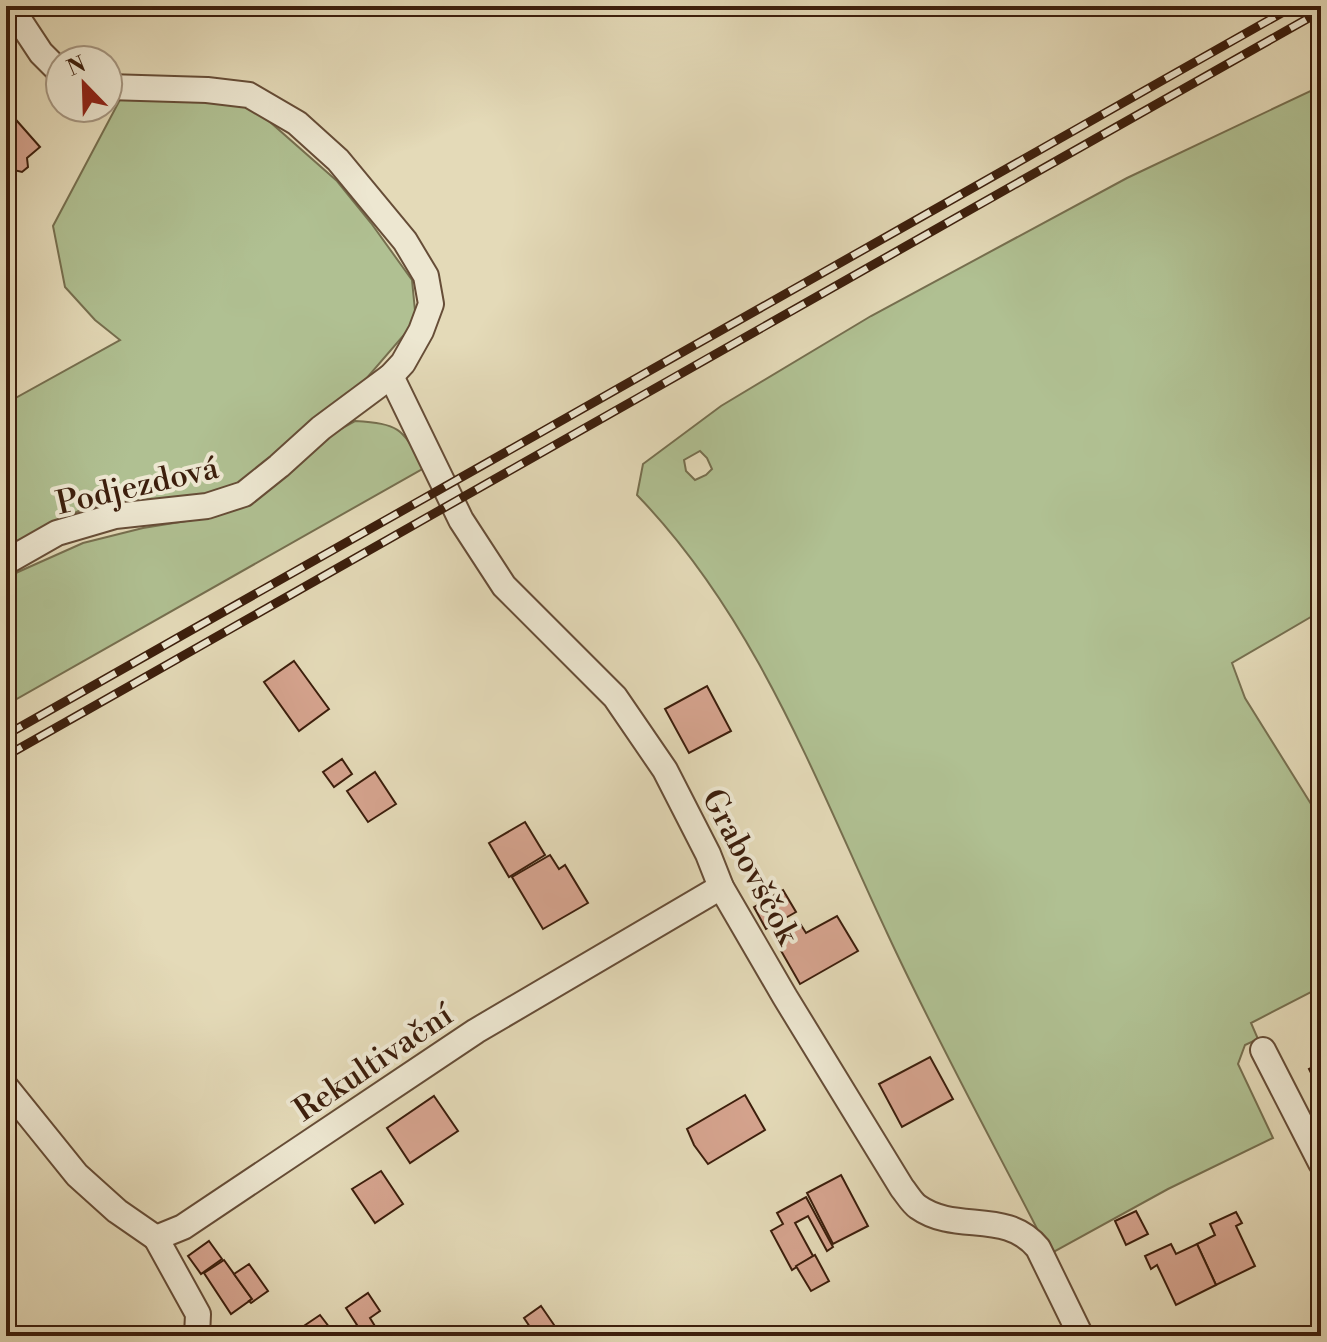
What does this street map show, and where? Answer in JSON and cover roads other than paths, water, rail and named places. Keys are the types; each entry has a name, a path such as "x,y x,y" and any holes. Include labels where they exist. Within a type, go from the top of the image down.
{"street":[{"path":"10,6 44,56"},
{"name":"Podjezdová","path":"6,562 57,533 115,516 207,506 244,494 321,428 391,376 403,363 421,331 431,304 426,276 405,241 338,160 297,123 249,95 207,90 124,87"},
{"name":"Grabovščok","path":"391,376 472,538 504,586 615,697 665,770 708,854 721,887 857,1116 917,1207 944,1219 1017,1229 1030,1238 1038,1248 1081,1336"},
{"name":"Rekultivační","path":"156,1238 183,1227 476,1031 721,887"},
{"path":"1263,1050 1321,1163"},
{"path":"6,1087 77,1175 117,1211 156,1238 198,1314 197,1336"}],"railway":[{"path":"6,735 1294,6"},
{"path":"6,756 1321,11"}]}
